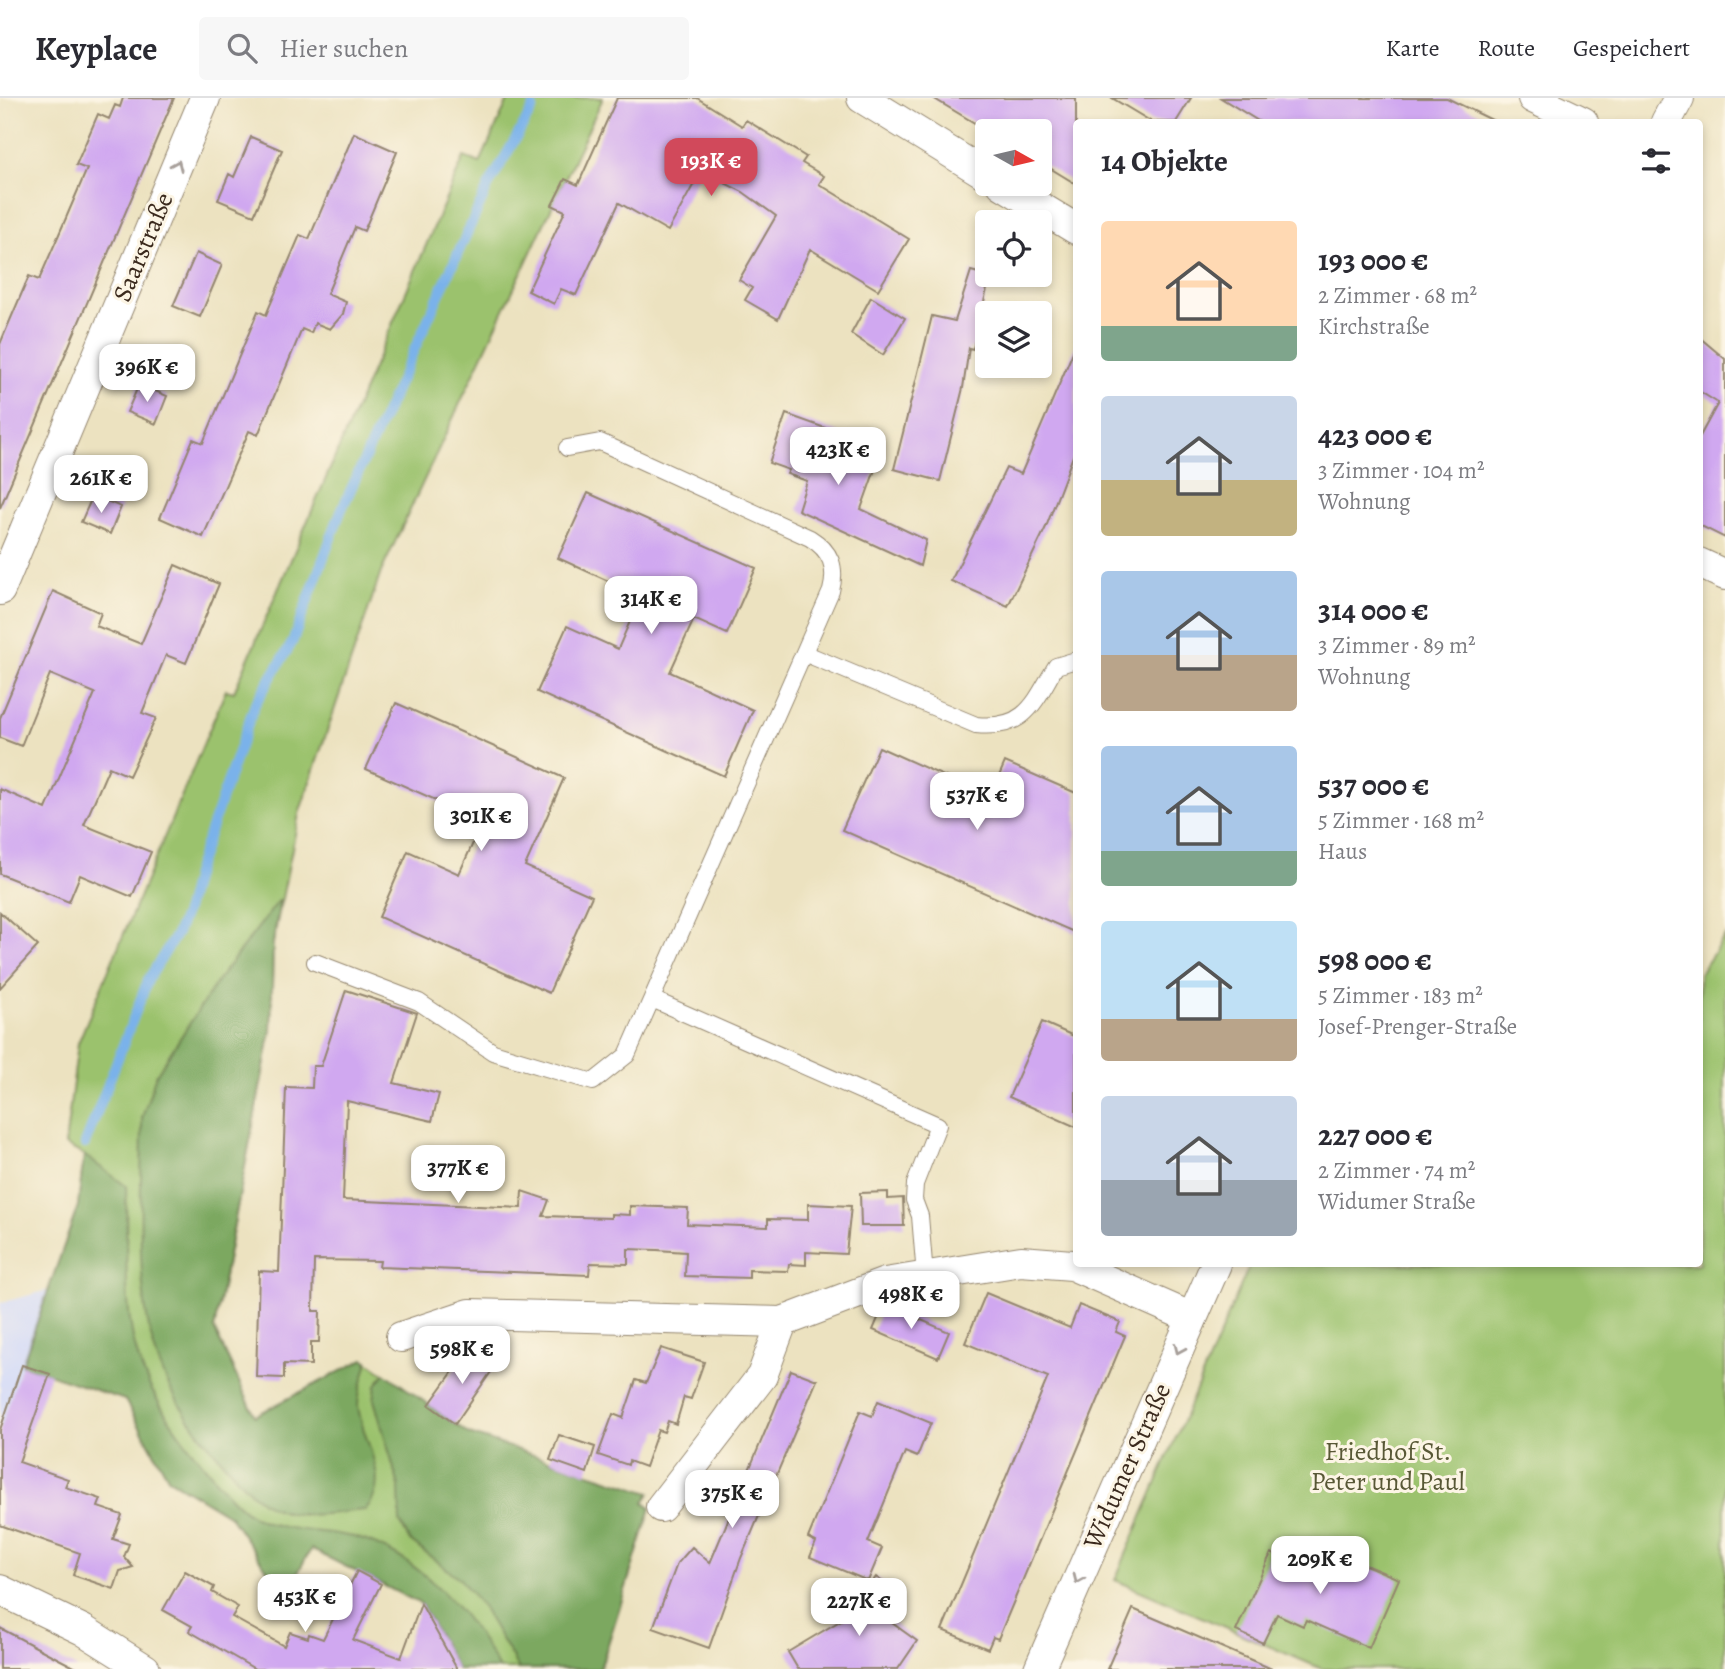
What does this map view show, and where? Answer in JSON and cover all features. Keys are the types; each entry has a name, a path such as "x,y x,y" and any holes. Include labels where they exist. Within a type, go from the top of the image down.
{"street":[{"name":"Saarstraße","path":"0,590 205,98"},
{"path":"862,98 975,168"},
{"path":"1533,98 1577,119"},
{"path":"1668,119 1679,98"},
{"path":"1022,196 1073,227"},
{"path":"1703,565 1725,575"},
{"path":"401,1337 470,1314 782,1322 886,1283 1021,1261 1047,1261 1073,1265"},
{"path":"1077,1267 1192,1318"},
{"name":"Widumer Straße","path":"1039,1669 1215,1267"},
{"path":"661,1507 762,1376 782,1322"},
{"path":"0,1590 83,1630 145,1669"}],"lane":[{"path":"315,962 419,1002 493,1052 593,1082 627,1055 804,653 835,573 823,546 600,442 567,448"},
{"path":"804,653 976,725 995,727 1017,720 1030,710 1056,666 1073,661"},
{"path":"652,999 938,1125 914,1192 920,1216 925,1276"}],"shaded area":[{"path":"49,1290 22,1365 0,1430 0,1303"}],"green space":[{"path":"509,98 603,98 381,572 299,814 273,943 271,1031 214,1329 255,1416 364,1359 469,1434 650,1493 644,1502 651,1508 600,1669 457,1669 421,1604 311,1549 285,1595 230,1516 169,1479 125,1400 22,1365 78,1206 84,1155 65,1145 78,1043 226,690 234,692 464,157 480,163"},
{"path":"280,899 273,943 271,1030 214,1329 255,1416 364,1359 368,1361 358,1405 374,1459 377,1486 365,1510 297,1514 267,1505 253,1494 201,1435 174,1395 155,1351 144,1297 141,1236 142,1118 156,1075 220,977"},
{"name":"Friedhof St. Peter und Paul","path":"1725,936 1725,1669 1322,1669 1115,1580 1249,1267 1703,1267 1703,969"},
{"path":"84,1155 126,1186 127,1283 137,1354 157,1400 195,1454 234,1500 255,1517 278,1526 354,1537 400,1557 439,1588 457,1607 499,1669 457,1669 421,1604 311,1549 285,1595 230,1516 169,1479 125,1400 22,1365 78,1206"},
{"path":"385,1373 469,1434 650,1493 644,1502 651,1508 600,1669 519,1669 482,1607 460,1579 410,1541 400,1522 399,1486 374,1400 376,1385"}],"building":[{"path":"123,98 174,98 0,508 0,344 29,276 39,280 87,169 76,165 98,114 109,119 115,105 120,107"},
{"path":"617,98 697,98 742,126 746,120 806,157 802,163 824,176 819,184 909,239 878,290 810,249 778,319 745,300 752,288 739,280 776,216 743,192 701,171 668,231 619,203 576,295 561,289 554,304 528,291 565,211 552,205 565,179 578,185"},
{"path":"933,98 1076,98 1076,119 1073,119 1073,182 1052,169 1052,119 975,119 975,123"},
{"path":"1112,98 1191,98 1178,119 1147,119"},
{"path":"1221,98 1447,98 1490,119 1255,119"},
{"path":"354,133 397,152 364,231 355,227 327,294 346,302 343,314 330,329 315,323 311,333 302,329 258,435 249,431 203,537 160,518 193,439 203,443 258,311 266,315 300,235 309,239"},
{"path":"251,137 282,150 254,215 218,200 229,174 234,177"},
{"path":"196,253 222,265 200,317 173,306"},
{"path":"971,271 975,272 975,287 987,287 984,301 975,301 975,340 973,349 969,348 963,388 940,481 894,469 932,316 955,321"},
{"path":"871,297 905,318 883,355 851,334"},
{"path":"1703,340 1725,359 1725,538 1703,527 1703,431 1718,403 1703,394"},
{"path":"1073,352 1073,456 1046,527 1008,606 951,581 1006,468 1021,474"},
{"path":"139,384 167,396 156,424 127,412"},
{"path":"786,414 842,434 837,448 877,464 861,509 926,540 920,566 798,510 807,481 787,474 789,470 769,463"},
{"path":"588,493 756,568 727,634 694,619 670,672 753,710 724,776 537,692 567,626 618,649 641,596 558,558"},
{"path":"93,495 121,507 110,534 81,522"},
{"path":"175,565 219,584 186,663 166,655 142,713 156,718 129,776 109,767 84,825 151,852 132,897 80,875 69,902 0,874 0,789 46,809 95,693 50,674 21,746 0,738 0,718 53,591 101,613 96,626 141,644"},
{"path":"396,703 564,778 525,866 592,896 549,993 379,917 408,851 459,874 483,821 366,769"},
{"path":"879,747 990,797 1005,762 1073,792 1073,932 842,830"},
{"path":"0,912 38,946 0,988"},
{"path":"346,990 417,1013 394,1083 439,1094 432,1121 347,1101 343,1200 521,1208 522,1191 549,1200 543,1216 611,1218 611,1214 630,1215 630,1206 688,1208 687,1224 768,1227 768,1219 808,1220 808,1204 851,1206 846,1254 806,1252 806,1265 789,1264 788,1271 749,1270 749,1278 685,1276 686,1252 657,1250 628,1249 628,1264 590,1263 589,1275 379,1267 380,1261 314,1260 313,1311 320,1311 319,1342 311,1342 311,1365 284,1364 284,1378 256,1377 259,1271 279,1272 286,1087 312,1088 313,1066 321,1066"},
{"path":"1042,1022 1073,1036 1073,1126 1009,1097"},
{"path":"888,1192 888,1199 903,1198 904,1226 861,1226 860,1193"},
{"path":"986,1293 1070,1328 1079,1305 1120,1322 1116,1332 1125,1336 998,1639 993,1637 988,1649 942,1630 1048,1377 965,1343"},
{"path":"884,1304 949,1332 938,1358 873,1330"},
{"path":"470,1348 495,1366 455,1424 429,1405"},
{"path":"661,1348 704,1362 691,1399 684,1397 676,1424 668,1421 664,1432 658,1430 645,1467 629,1461 628,1465 598,1455 613,1414 623,1418 636,1380 646,1383"},
{"path":"22,1365 50,1374 19,1462 68,1479 65,1487 101,1499 98,1507 122,1515 113,1539 129,1544 124,1557 133,1567 120,1571 114,1589 73,1575 80,1553 0,1525 0,1430"},
{"path":"791,1370 817,1380 741,1558 709,1648 653,1628 677,1564 692,1547 710,1563"},
{"path":"878,1401 931,1423 917,1457 905,1452 868,1542 882,1548 868,1581 810,1557 816,1542 808,1538 860,1411 872,1416"},
{"path":"559,1435 595,1447 587,1473 550,1460"},
{"path":"1308,1541 1399,1579 1369,1648 1306,1620 1303,1626 1277,1614 1263,1643 1236,1631 1271,1553 1298,1565"},
{"path":"185,1571 214,1587 212,1592 238,1607 232,1617 284,1646 290,1632 308,1638 309,1634 323,1639 357,1571 381,1584 353,1640 401,1658 421,1604 457,1669 255,1669 189,1631 192,1626 163,1610"},
{"path":"876,1577 898,1593 881,1615 917,1641 898,1669 798,1669 788,1652 848,1616"},
{"path":"1133,1609 1272,1669 1107,1669"},
{"path":"0,1628 32,1645 78,1669 0,1669"}],"waterway":[{"path":"85,1144 148,980 177,933 186,910 196,871 255,704 292,643 341,511 488,187 533,108"}]}
